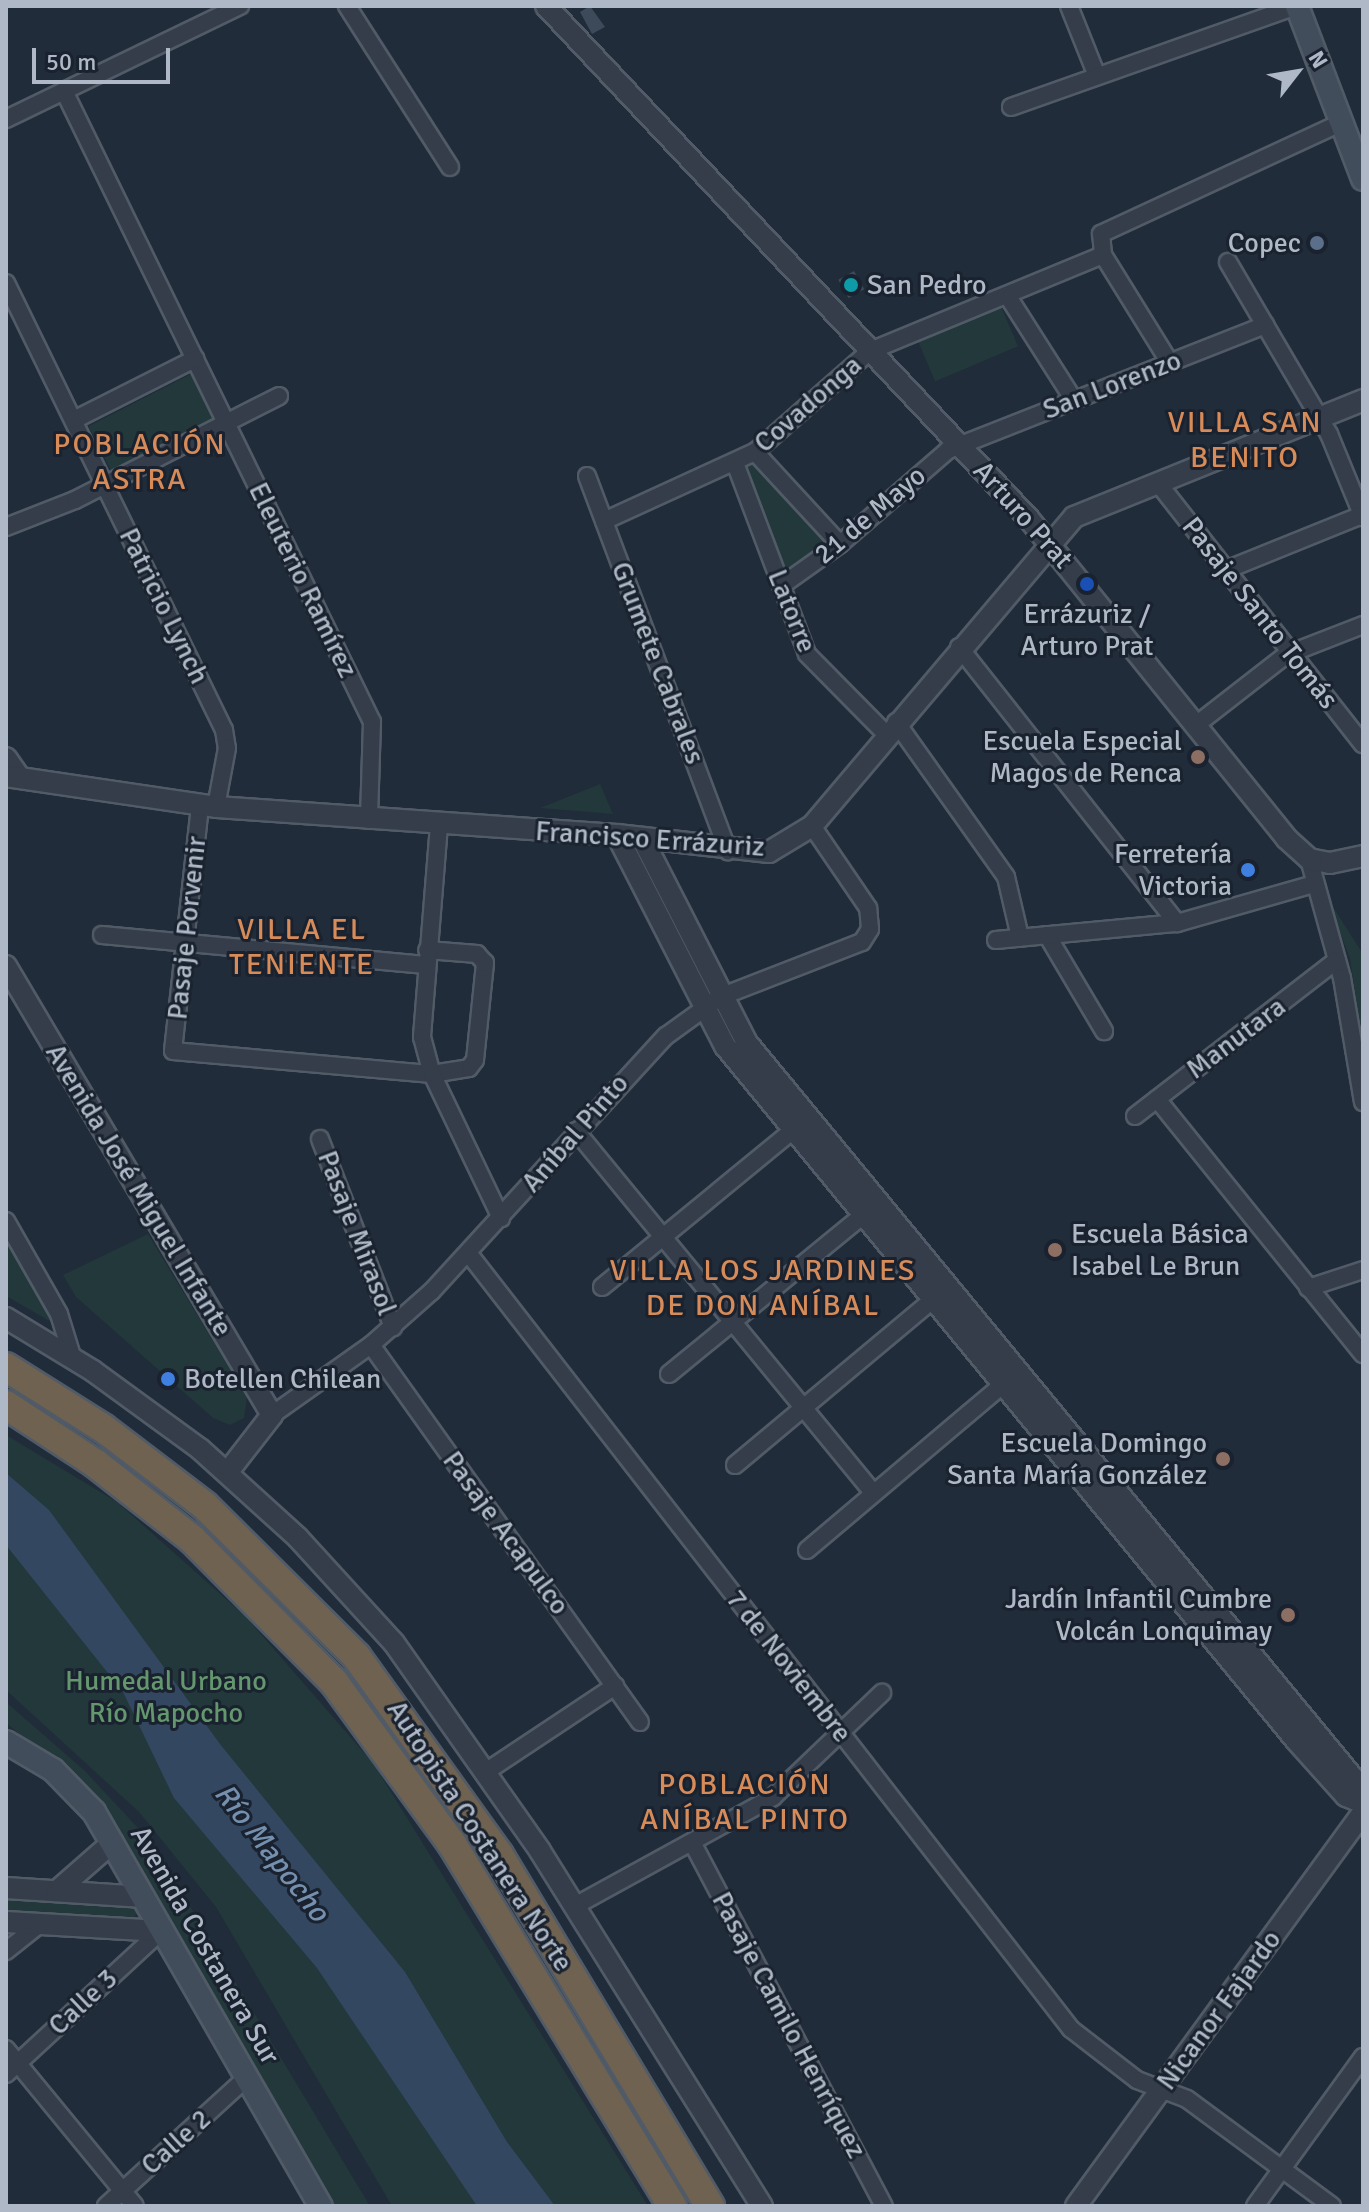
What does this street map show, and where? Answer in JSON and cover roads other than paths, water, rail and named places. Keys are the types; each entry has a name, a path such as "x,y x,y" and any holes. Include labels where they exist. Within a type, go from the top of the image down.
{"highway":[{"name":"Autopista Costanera Norte","path":"6,1367 103,1428 205,1506 276,1571 366,1668 499,1855 710,2206"},
{"name":"Autopista Costanera Norte","path":"6,1405 96,1464 192,1539 334,1682 469,1870 672,2206"}],"main road":[{"path":"1297,6 1363,179"},
{"name":"Avenida Costanera Sur","path":"6,1742 67,1783 113,1842 161,1931 321,2206"}],"street":[{"path":"6,119 240,6"},
{"path":"347,6 450,167"},
{"name":"Arturo Prat","path":"546,6 1047,541 1309,859 1337,960 1363,1102"},
{"path":"1069,6 1097,76"},
{"path":"1011,107 1297,6"},
{"name":"Eleuterio Ramírez","path":"64,91 372,722 369,820"},
{"path":"1170,363 1103,255 1098,241 1105,232 1342,122"},
{"name":"Covadonga","path":"604,521 755,452 870,351 1103,255"},
{"path":"1226,570 1363,516 1320,417 1228,262"},
{"name":"Patricio Lynch","path":"6,283 224,730 227,748 208,807"},
{"path":"1007,295 1074,400"},
{"name":"San Lorenzo","path":"959,445 1265,325"},
{"path":"74,420 195,359"},
{"path":"6,527 106,485 279,396"},
{"name":"Francisco Errázuriz","path":"13,777 208,807 617,835 728,851 780,849 812,826 1047,541 1074,517 1363,400"},
{"name":"21 de Mayo","path":"781,586 840,544 959,445"},
{"path":"755,452 840,544"},
{"name":"Latorre","path":"735,463 811,662 891,728 1006,877 1020,937"},
{"name":"Grumete Cabrales","path":"587,476 728,851"},
{"name":"Pasaje Santo Tomás","path":"1158,483 1363,744"},
{"path":"1196,725 1291,652 1363,625"},
{"path":"959,647 1177,923"},
{"path":"6,758 13,777"},
{"name":"Pasaje Porvenir","path":"208,807 185,942 173,1051 432,1074"},
{"path":"439,825 422,1037 432,1074 501,1218"},
{"name":"Aníbal Pinto","path":"227,1473 272,1415 371,1345 469,1254 641,1058 720,997 840,954 866,937 868,908 812,826"},
{"path":"617,835 702,1009 1303,1732 1346,1796 1363,1803"},
{"path":"642,838 720,997 800,1126"},
{"path":"1309,859 1330,863 1363,856"},
{"path":"996,940 1177,923 1314,884"},
{"path":"102,935 427,958 477,954 486,967 474,1063 432,1074"},
{"path":"1047,935 1104,1031"},
{"name":"Manutara","path":"1135,1116 1337,960"},
{"name":"Avenida José Miguel Infante","path":"6,966 272,1415"},
{"path":"1157,1099 1363,1354"},
{"path":"602,1287 800,1126"},
{"path":"576,1131 873,1493"},
{"name":"Pasaje Mirasol","path":"320,1139 393,1327"},
{"path":"669,1374 870,1210"},
{"path":"6,1221 65,1326 72,1356"},
{"name":"7 de Noviembre","path":"469,1254 1071,2029 1109,2062 1187,2099 1332,2206"},
{"path":"1308,1288 1363,1270"},
{"path":"735,1465 939,1295"},
{"path":"6,1318 72,1356 227,1473 358,1601 487,1771 762,2206"},
{"name":"Pasaje Acapulco","path":"371,1345 640,1722"},
{"path":"807,1550 1009,1379"},
{"path":"487,1771 615,1686"},
{"path":"575,1906 693,1844 773,1797 842,1735 882,1693"},
{"path":"1303,1732 1363,1790"},
{"name":"Nicanor Fajardo","path":"1076,2206 1363,1813"},
{"path":"57,1891 113,1842"},
{"name":"Pasaje Camilo Henríquez","path":"693,1844 884,2206"},
{"path":"6,1888 144,1897"},
{"path":"6,1922 161,1931"},
{"path":"6,1951 40,1924"},
{"name":"Calle 3","path":"12,2068 161,1931"},
{"path":"6,2049 12,2068 135,2206"},
{"path":"1255,2206 1282,2168 1357,2079 1363,2057"},
{"name":"Calle 2","path":"106,2206 246,2078"}],"water":[{"name":"Río Mapocho","path":"6,1473 49,1510 220,1744 405,1972 507,2142 555,2206 477,2206 317,1968 174,1798 123,1692 6,1545"}],"place":[{"name":"Copec","path":"1317,243"},
{"name":"San Pedro","path":"851,285"},
{"name":"Errázuriz / Arturo Prat","path":"1087,584"},
{"name":"Escuela Especial Magos de Renca","path":"1198,757"},
{"name":"Ferretería Victoria","path":"1248,870"},
{"name":"Escuela Básica Isabel Le Brun","path":"1055,1250"},
{"name":"Botellen Chilean","path":"168,1379"},
{"name":"Escuela Domingo Santa María González","path":"1223,1459"},
{"name":"Jardín Infantil Cumbre Volcán Lonquimay","path":"1288,1615"}],"district":[{"name":"VILLA SAN BENITO","path":"1245,440"},
{"name":"POBLACIÓN ASTRA","path":"140,462"},
{"name":"VILLA EL TENIENTE","path":"302,947"},
{"name":"VILLA LOS JARDINES DE DON ANÍBAL","path":"763,1288"},
{"name":"POBLACIÓN ANÍBAL PINTO","path":"745,1802"}],"park label":[{"name":"Humedal Urbano Río Mapocho","path":"166,1697"}]}
